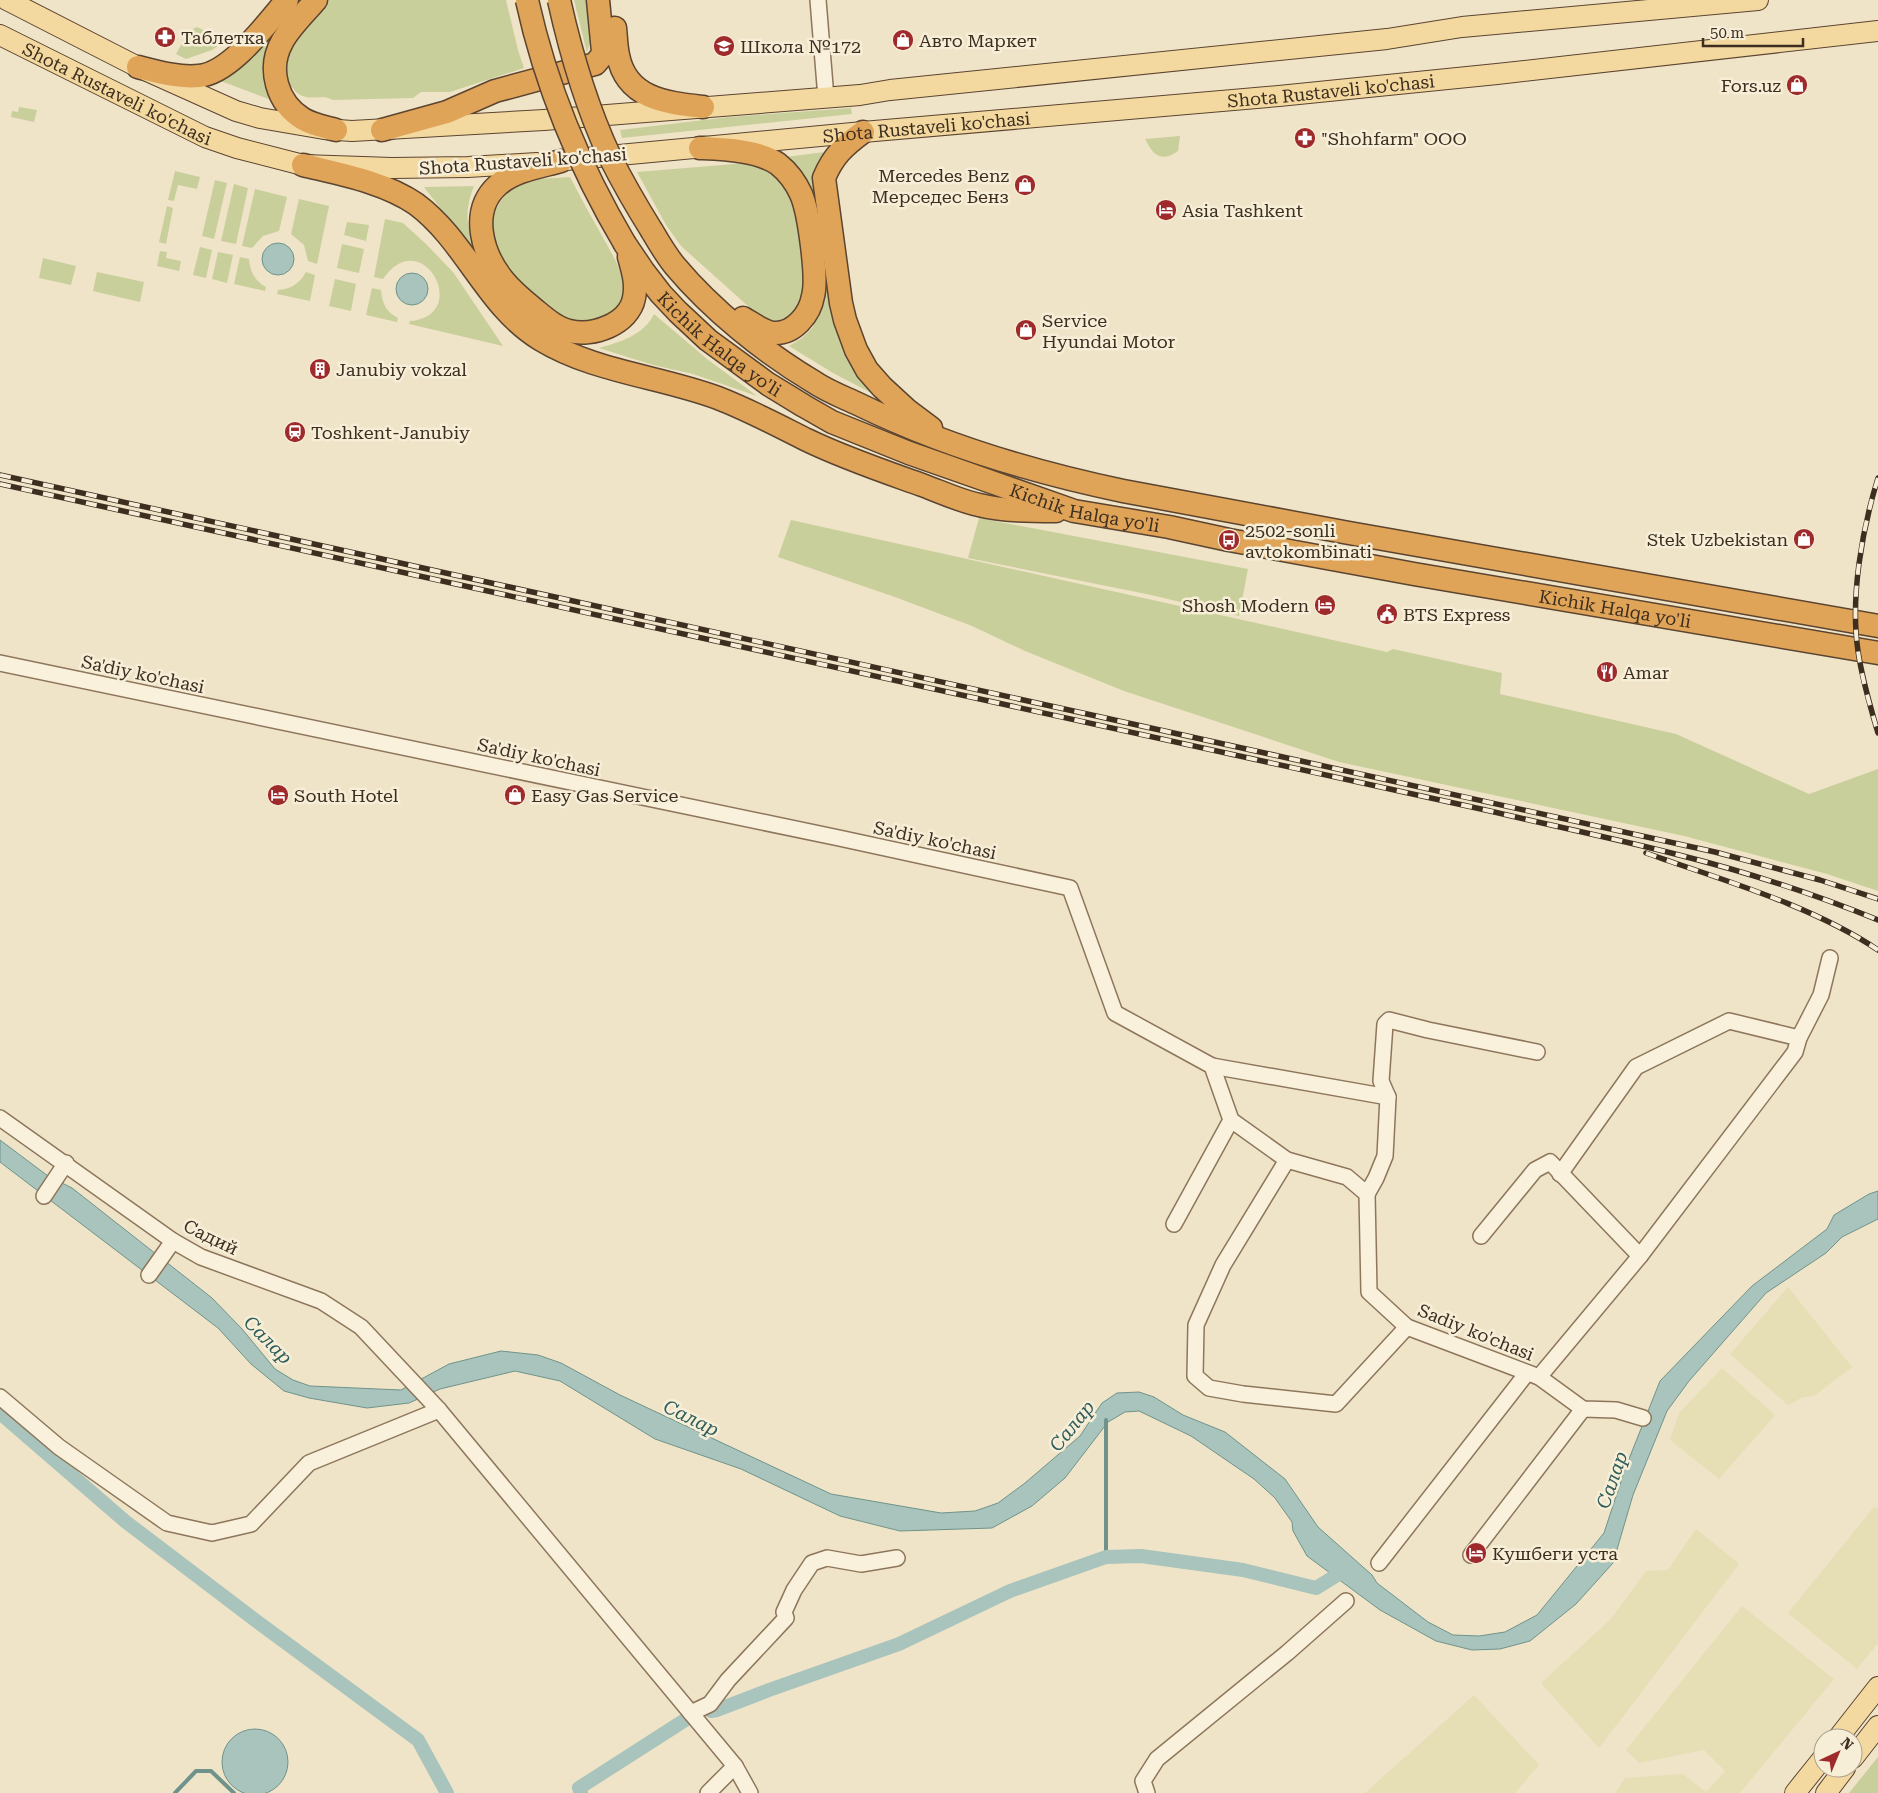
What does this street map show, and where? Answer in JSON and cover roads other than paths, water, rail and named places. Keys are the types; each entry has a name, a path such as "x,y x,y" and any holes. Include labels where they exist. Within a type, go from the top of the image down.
{"highway":[{"path":"138,67 174,76 200,76 212,72 245,48 287,0"},
{"path":"316,0 282,40 276,58 276,83 280,93 297,114 311,123 336,130"},
{"name":"Kichik Halqa yo'li","path":"527,0 544,67 563,119 595,191 644,272 661,294 702,334 728,356 768,384 832,422 910,453 1074,511 1169,527 1414,574 1878,653"},
{"name":"Kichik Halqa yo'li","path":"559,0 578,72 610,157 652,232 674,264 695,289 784,363 815,383 875,413 952,444 1004,461 1096,485 1419,545 1878,626"},
{"path":"382,130 447,112 495,91 595,64 603,52 598,0"},
{"path":"613,0 618,55 624,72 631,83 639,90 660,101 703,107"},
{"path":"863,132 844,146 830,163 824,178 845,320 856,350 872,376 907,410 952,444"},
{"path":"695,289 743,319 774,333 794,327 803,318 810,307 814,289 808,219 802,195 793,179 779,165 769,159 726,149 700,148"},
{"path":"561,161 525,170 509,177 497,186 483,206 480,224 484,241 494,266 503,280 516,294 549,322 568,331 582,333 594,331 606,327 630,309 634,298 635,278 626,244"},
{"path":"303,164 380,187 415,204 437,224 460,250 485,286 514,320 540,339 573,356 716,397 755,413 850,459 978,505 1013,511 1074,511"},
{"path":"1414,574 1419,545"}],"main road":[{"name":"Shota Rustaveli ko'chasi","path":"7,0 138,67 236,111 260,118 336,130 382,130 544,120 826,98 1387,39 1462,27 1758,0"},
{"name":"Shota Rustaveli ko'chasi","path":"0,35 115,94 206,137 237,148 303,164 392,168 468,167 561,161 863,132 1279,96 1497,74 1878,31"},
{"path":"1846,1728 1878,1688"},
{"path":"1863,1745 1878,1726"},
{"path":"1795,1793 1813,1770"},
{"path":"1826,1793 1837,1778"}],"street":[{"path":"818,0 826,98"},
{"name":"Sa'diy ko'chasi","path":"0,663 1070,888 1115,1012 1212,1066"},
{"name":"Sadiy ko'chasi","path":"1533,1375 1640,1256 1795,1052 1799,1038 1821,995 1830,958"},
{"path":"1388,1096 1212,1066 1231,1120 1287,1160 1347,1177 1367,1194 1385,1156 1388,1096 1380,1081 1385,1024 1389,1020 1428,1030 1537,1052"},
{"path":"1560,1174 1636,1066 1729,1021 1799,1038"},
{"name":"Садий","path":"0,1118 66,1163 173,1241 201,1258 321,1301 361,1327 434,1404 735,1766 750,1793"},
{"path":"1174,1224 1231,1120"},
{"path":"1287,1160 1223,1266 1196,1324 1195,1376 1210,1388 1243,1394 1336,1404 1407,1327"},
{"path":"1481,1236 1536,1170 1550,1162 1640,1256"},
{"path":"44,1196 66,1163"},
{"name":"Sadiy ko'chasi","path":"1367,1194 1369,1292 1407,1327 1533,1375 1583,1408"},
{"path":"150,1274 173,1241"},
{"path":"1379,1564 1533,1375"},
{"path":"0,1397 59,1447 166,1523 212,1533 251,1524 310,1463 434,1404"},
{"path":"1471,1555 1583,1408 1616,1410 1642,1418"},
{"path":"690,1713 710,1704 728,1680 786,1618 784,1612 794,1590 812,1564 827,1558 861,1564 898,1558"},
{"path":"1147,1793 1143,1781 1157,1759 1287,1653 1346,1601"},
{"path":"708,1793 735,1766"}],"water":[{"path":"278,243 284,244 289,248 293,253 293,265 289,270 284,274 278,275 272,274 267,270 263,265 262,259 263,253 267,248 272,244"},
{"path":"412,273 418,274 423,278 427,283 427,295 423,300 418,304 412,305 406,304 401,300 397,295 396,289 397,283 401,278 406,274"},
{"name":"Салар","path":"0,1140 48,1176 72,1188 212,1298 242,1329 275,1369 293,1380 310,1386 401,1390 449,1364 501,1351 538,1355 561,1363 620,1395 831,1494 941,1513 975,1511 998,1503 1025,1483 1080,1436 1102,1403 1117,1393 1139,1392 1154,1397 1183,1415 1225,1432 1285,1479 1318,1527 1372,1575 1377,1583 1428,1622 1453,1635 1479,1636 1505,1632 1537,1615 1604,1533 1625,1469 1660,1381 1752,1286 1827,1229 1834,1215 1869,1194 1878,1191 1878,1219 1842,1237 1826,1253 1766,1293 1689,1381 1667,1411 1633,1495 1613,1563 1576,1604 1530,1641 1500,1649 1472,1650 1436,1641 1380,1610 1307,1556 1293,1531 1292,1522 1275,1498 1254,1479 1191,1436 1139,1411 1125,1412 1108,1422 1065,1478 1032,1506 992,1528 900,1531 840,1516 741,1469 655,1439 560,1381 515,1371 440,1389 409,1403 367,1408 309,1398 284,1391 251,1364 218,1328 0,1162"},
{"path":"255,1729 268,1732 278,1739 285,1749 288,1762 285,1775 278,1785 268,1792 255,1795 242,1792 232,1785 225,1775 222,1762 225,1749 232,1739 242,1732"}],"waterway":[{"name":"Салар","path":"0,1413 126,1522 418,1740 447,1793"},
{"path":"1106,1420 1106,1557"},
{"name":"Салар","path":"711,1711 899,1644 1010,1591 1106,1557 1141,1556 1243,1570 1316,1588 1342,1572"},
{"name":"Салар","path":"581,1793 579,1788 685,1720"},
{"path":"175,1793 196,1771 211,1771 234,1793"}],"railway":[{"path":"0,475 1715,852 1820,880 1878,899"},
{"path":"1878,478 1867,519 1859,564 1856,608 1858,651 1866,692 1878,733"},
{"path":"0,484 1609,838 1755,876 1805,892 1878,920"},
{"path":"1646,853 1795,907 1852,934 1878,950"}],"place":[{"name":"Таблетка","path":"165,37"},
{"name":"Авто Маркет","path":"903,40"},
{"name":"Школа №172","path":"724,46"},
{"name":"Fors.uz","path":"1797,85"},
{"name":"\"Shohfarm\" OOO","path":"1305,138"},
{"name":"Mercedes Benz Мерседес Бенз","path":"1025,185"},
{"name":"Asia Tashkent","path":"1166,210"},
{"name":"Service Hyundai Motor","path":"1026,330"},
{"name":"Janubiy vokzal","path":"320,369"},
{"name":"Toshkent-Janubiy","path":"295,432"},
{"name":"Stek Uzbekistan","path":"1804,539"},
{"name":"2502-sonli avtokombinati","path":"1229,540"},
{"name":"Shosh Modern","path":"1325,605"},
{"name":"BTS Express","path":"1387,614"},
{"name":"Amar","path":"1607,672"},
{"name":"South Hotel","path":"278,795"},
{"name":"Easy Gas Service","path":"515,795"},
{"name":"Кушбеги уста","path":"1476,1553"}]}
